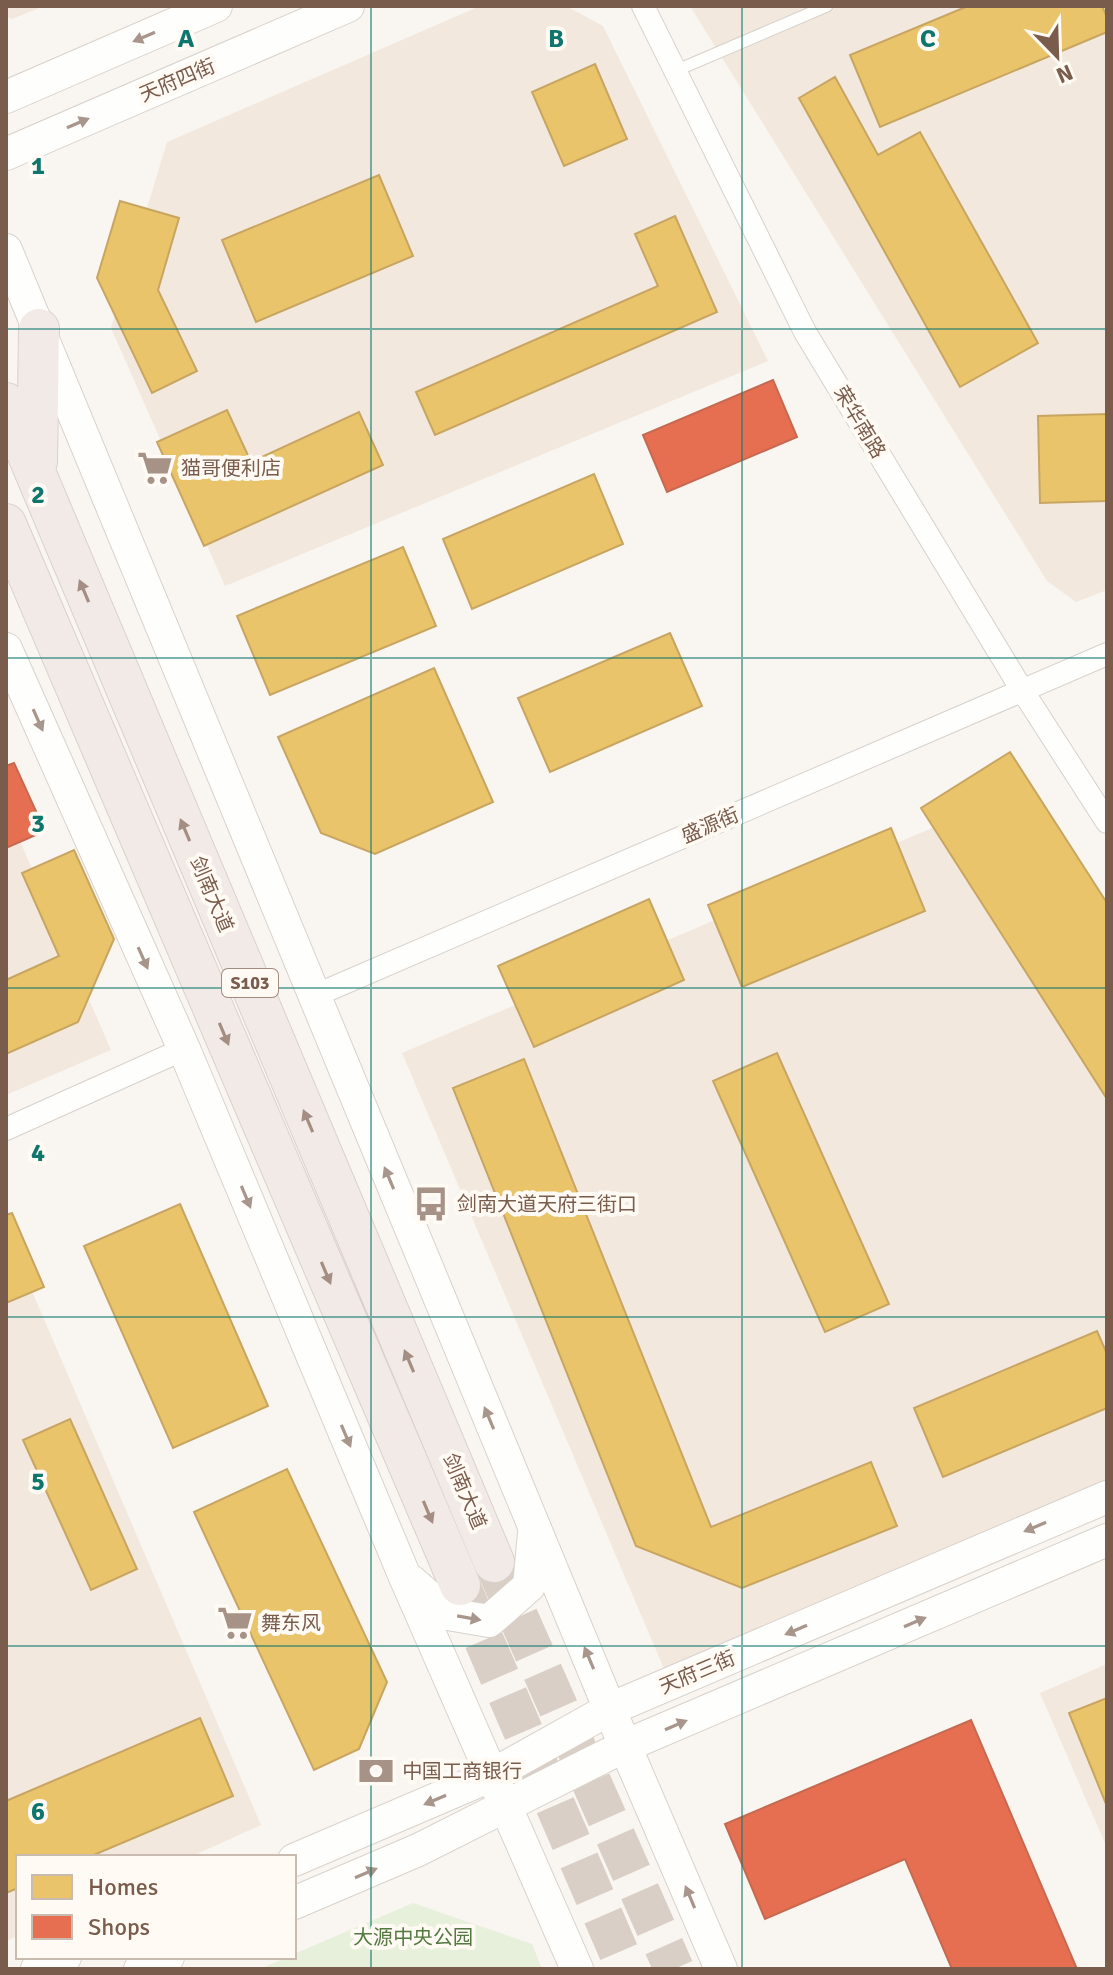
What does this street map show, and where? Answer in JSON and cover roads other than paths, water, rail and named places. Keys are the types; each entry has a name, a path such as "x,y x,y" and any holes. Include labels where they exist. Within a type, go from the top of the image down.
{"highway":[{"path":"36,478 39,329"},
{"name":"剑南大道","path":"6,403 494,1562"},
{"name":"剑南大道","path":"6,524 460,1585"}],"main road":[{"path":"6,97 216,6"},
{"name":"天府四街","path":"6,154 348,6"},
{"path":"6,250 625,1746 721,1969"},
{"path":"6,649 184,1049 490,1776 577,1969"},
{"name":"天府三街","path":"296,1859 490,1776 610,1709 1107,1497"},
{"path":"405,1577 448,1614 489,1621 529,1586 535,1528"},
{"name":"天府三街","path":"296,1902 507,1808 625,1746 1107,1540"},
{"path":"37,1969 60,1959"},
{"path":"140,1969 163,1959"}],"street":[{"name":"荣华南路","path":"643,6 805,332 1022,690 1107,822"},
{"name":"盛源街","path":"314,996 1107,654"},
{"path":"6,1129 184,1049"}],"lane":[{"path":"675,71 827,6"}],"tunnel":[{"path":"494,1562 674,1969"},
{"path":"460,1585 626,1969"}],"place":[{"name":"猫哥便利店","path":"155,468"},
{"name":"剑南大道天府三街口","path":"431,1204"},
{"name":"舞东风","path":"235,1623"},
{"name":"中国工商银行","path":"376,1771"}],"park label":[{"name":"大源中央公园","path":"413,1937"}]}
